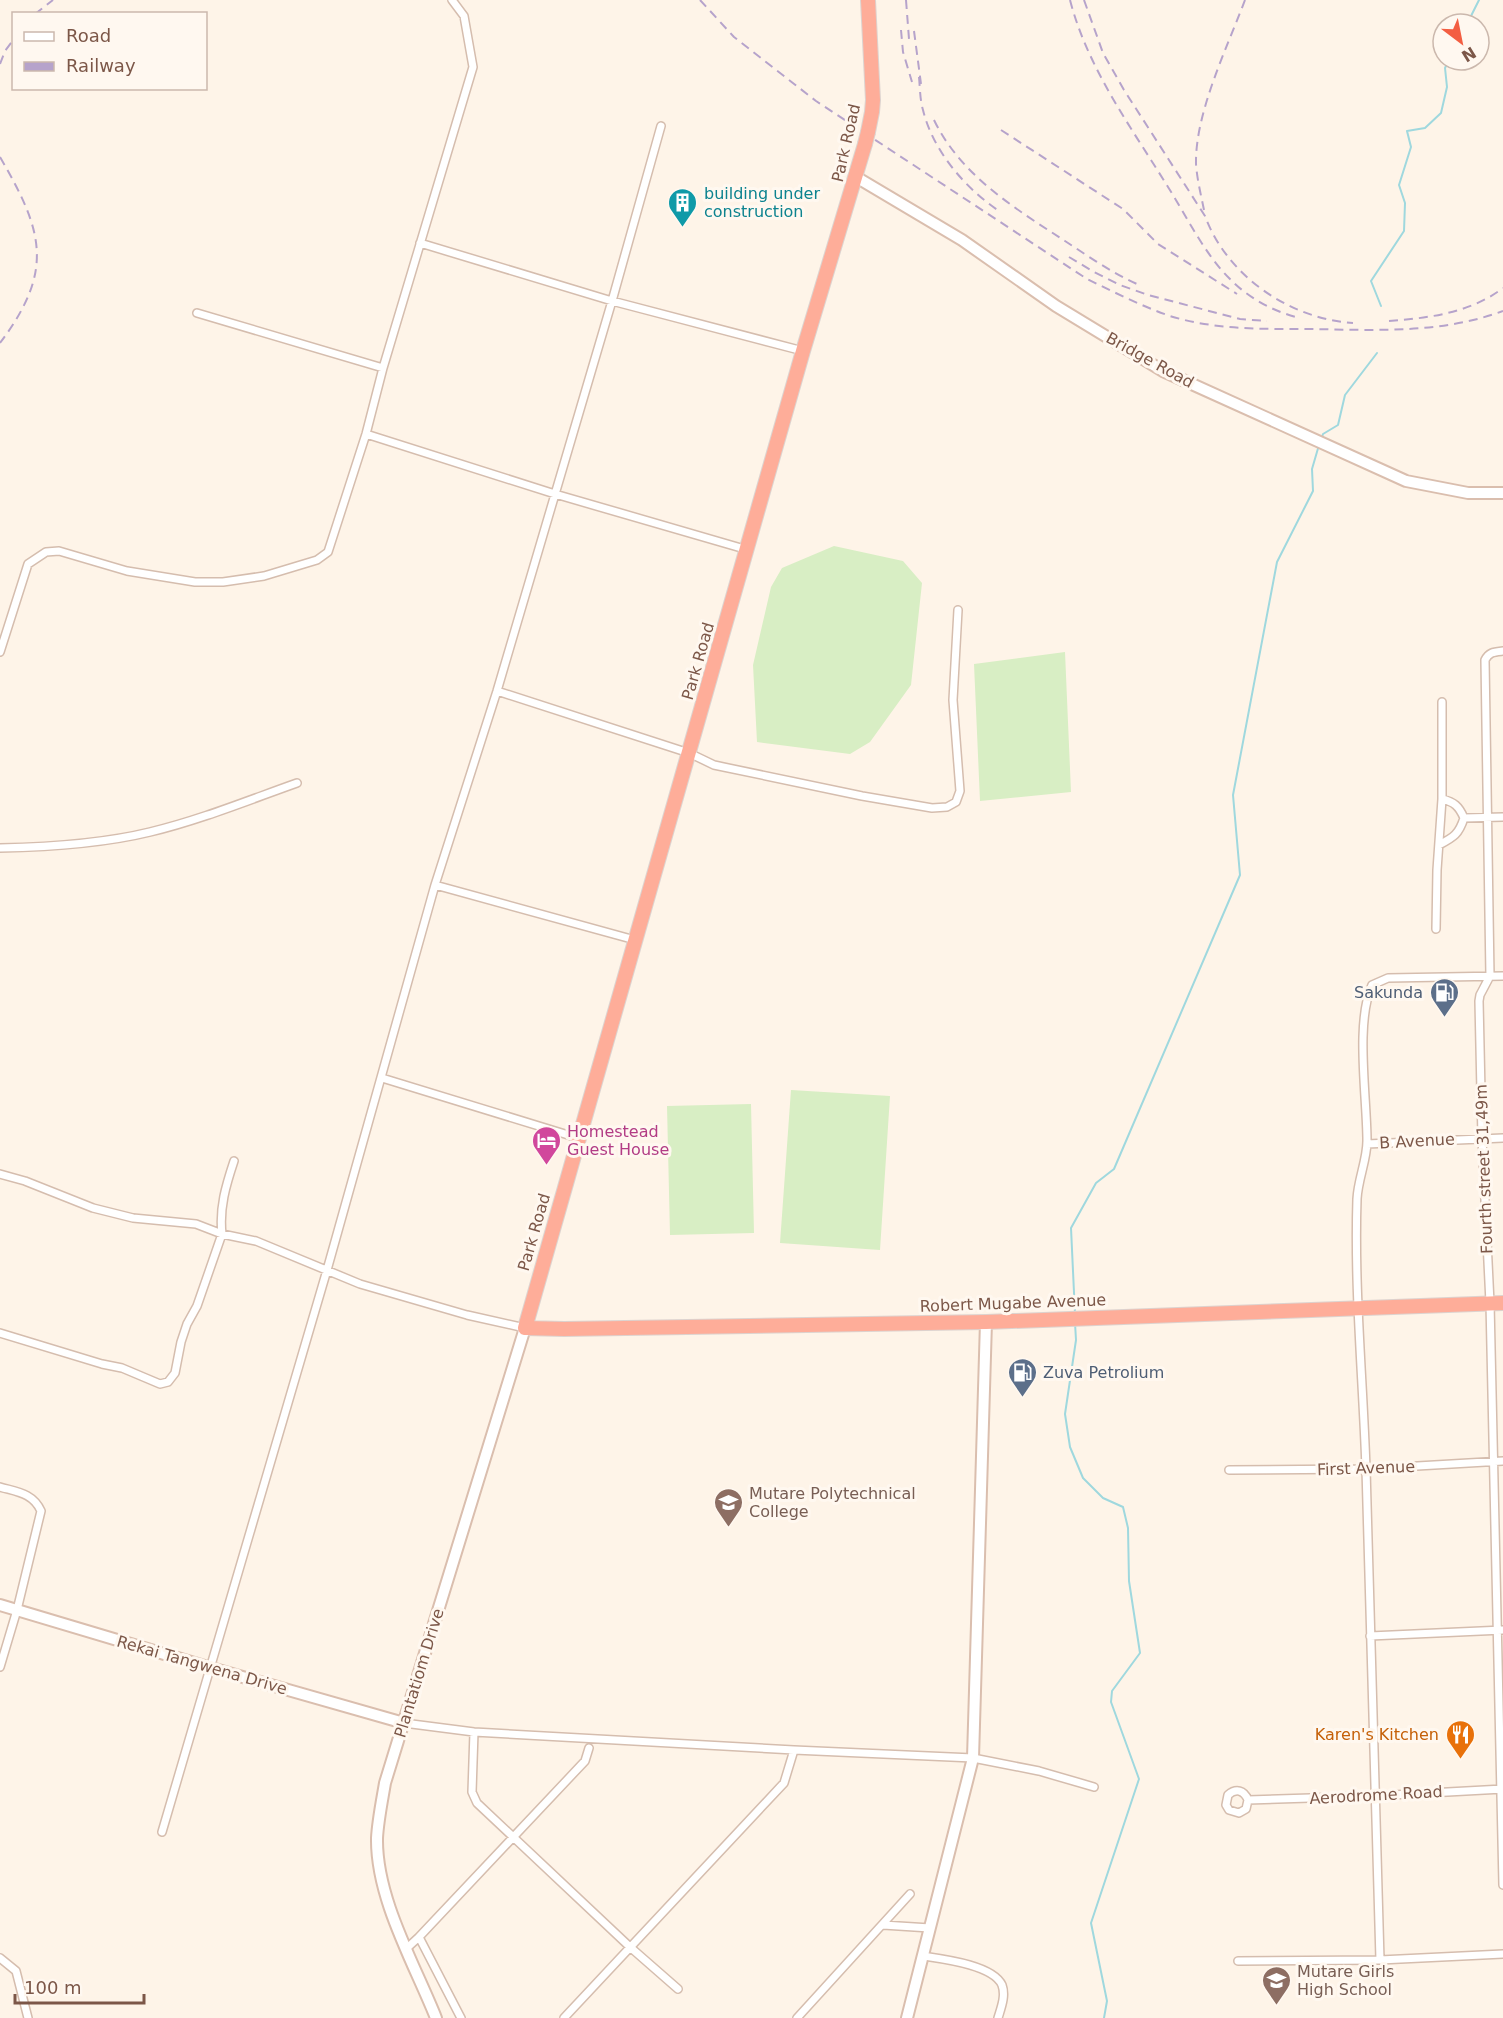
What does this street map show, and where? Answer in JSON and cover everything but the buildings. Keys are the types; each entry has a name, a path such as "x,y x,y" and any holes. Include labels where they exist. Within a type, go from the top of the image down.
{"highway":[{"name":"Park Road","path":"525,1328 803,351 856,177 872,112 868,0"},
{"name":"Robert Mugabe Avenue","path":"525,1328 986,1322 1496,1303"}],"street":[{"path":"0,652 28,564 46,552 59,551 127,571 204,582 223,582 264,576 323,556 331,548 473,67 464,16 452,0"},
{"path":"162,1832 327,1270 435,885 497,691 612,302 661,126"},
{"name":"Bridge Road","path":"856,177 962,240 1056,306 1163,371 1406,482 1468,493 1503,493"},
{"path":"420,243 612,302 803,351"},
{"path":"197,313 383,368"},
{"path":"366,434 555,494 748,550"},
{"path":"497,691 689,753 714,765 862,796 932,808 947,807 956,802 960,791 953,700 958,610"},
{"name":"Fourth street 31,49m","path":"1503,651 1492,652 1485,660 1490,976 1480,994 1479,1001 1482,1138 1496,1303 1493,1462 1500,1630 1503,1885"},
{"path":"1436,929 1442,799 1442,702"},
{"path":"0,848 41,848 114,840 148,833 297,783"},
{"path":"1439,844 1454,838 1464,818 1460,809 1452,802 1442,799"},
{"path":"1464,818 1503,817"},
{"path":"435,885 635,940"},
{"path":"1380,1960 1366,1469 1358,1308 1357,1196 1367,1144 1364,1029 1366,998 1372,985 1388,978 1503,976"},
{"path":"382,1078 578,1138"},
{"name":"B Avenue","path":"1367,1144 1503,1138"},
{"path":"0,1333 122,1368 160,1384 168,1382 175,1373 184,1333 197,1306 222,1234 223,1196 234,1161"},
{"path":"0,1174 25,1181 93,1208 133,1218 196,1224 222,1234 256,1241 371,1287 467,1315 525,1328"},
{"path":"907,2018 973,1758 986,1322"},
{"name":"Plantatiom Drive","path":"436,2018 392,1910 381,1874 377,1839 385,1783 525,1328"},
{"name":"First Avenue","path":"1229,1470 1366,1469 1503,1461"},
{"path":"0,1487 28,1495 38,1504 41,1511 17,1610 0,1667"},
{"name":"Rekai Tangwena Drive","path":"0,1605 404,1723"},
{"path":"1370,1636 1500,1630"},
{"path":"404,1723 474,1732 973,1758 1039,1771 1094,1787"},
{"path":"474,1732 472,1792 477,1803 678,1989"},
{"path":"407,1948 585,1761 589,1748"},
{"path":"564,2018 784,1783 794,1750"},
{"name":"Aerodrome Road","path":"1248,1800 1502,1789"},
{"path":"797,2018 910,1894"},
{"path":"883,1925 930,1928"},
{"path":"419,1937 461,2018"},
{"path":"1238,1961 1380,1960 1503,1954"},
{"path":"923,1956 961,1962 994,1975 1002,1984 1004,1996 998,2018"},
{"path":"0,1958 16,1971 28,2018"}],"green space":[{"path":"834,546 903,561 922,583 911,685 870,742 850,754 757,742 753,665 771,587 782,568"},
{"path":"1065,652 1071,792 980,801 974,664"},
{"path":"791,1090 890,1096 880,1250 780,1243"},
{"path":"751,1104 754,1233 670,1235 667,1106"}],"waterway":[{"path":"1473,12 1479,0"},
{"path":"1381,306 1371,281 1404,231 1405,203 1399,185 1411,147 1407,131 1425,128 1441,113 1447,87 1445,72"},
{"path":"1321,440 1323,434 1338,425 1345,395 1377,353"},
{"path":"1075,1314 1071,1228 1096,1183 1114,1169 1240,875 1233,795 1277,562 1313,491 1312,469 1319,445"},
{"path":"1075,1323 1076,1340 1065,1414 1070,1447 1083,1478 1103,1498 1123,1507 1128,1528 1129,1581 1140,1653 1112,1691 1111,1702 1139,1779 1091,1923 1107,2001 1104,2018"}],"railway":[{"path":"38,12 53,0"},
{"path":"700,0 734,37 816,101 1087,279 1159,312 1187,321 1239,328 1383,330 1456,324 1503,311"},
{"path":"906,0 909,39"},
{"path":"1070,0 1099,74 1125,120 1212,257 1229,278 1253,298 1271,308 1300,318"},
{"path":"1084,0 1103,53 1124,90 1205,216 1215,238 1229,257 1245,275 1284,303 1329,320 1353,323"},
{"path":"1204,210 1196,164 1197,144 1206,102 1245,0"},
{"path":"901,30 903,52 912,82"},
{"path":"914,31 921,84"},
{"path":"0,64 12,42"},
{"path":"919,77 923,110 942,154 963,180 999,211"},
{"path":"934,120 945,140 959,158 991,190 1091,258 1137,284"},
{"path":"1001,130 1123,209 1158,244 1237,294"},
{"path":"0,157 26,207 37,250 36,272 29,294 18,317 0,343"},
{"path":"1069,257 1120,285 1148,295 1240,319 1267,321"},
{"path":"1389,321 1434,316 1463,309 1503,288"}],"place":[{"name":"building under construction","path":"683,228"},
{"name":"Sakunda","path":"1444,1018"},
{"name":"Homestead Guest House","path":"546,1166"},
{"name":"Zuva Petrolium","path":"1022,1398"},
{"name":"Mutare Polytechnical College","path":"728,1528"},
{"name":"Karen's Kitchen","path":"1460,1760"},
{"name":"Mutare Girls High School","path":"1276,2006"}]}
